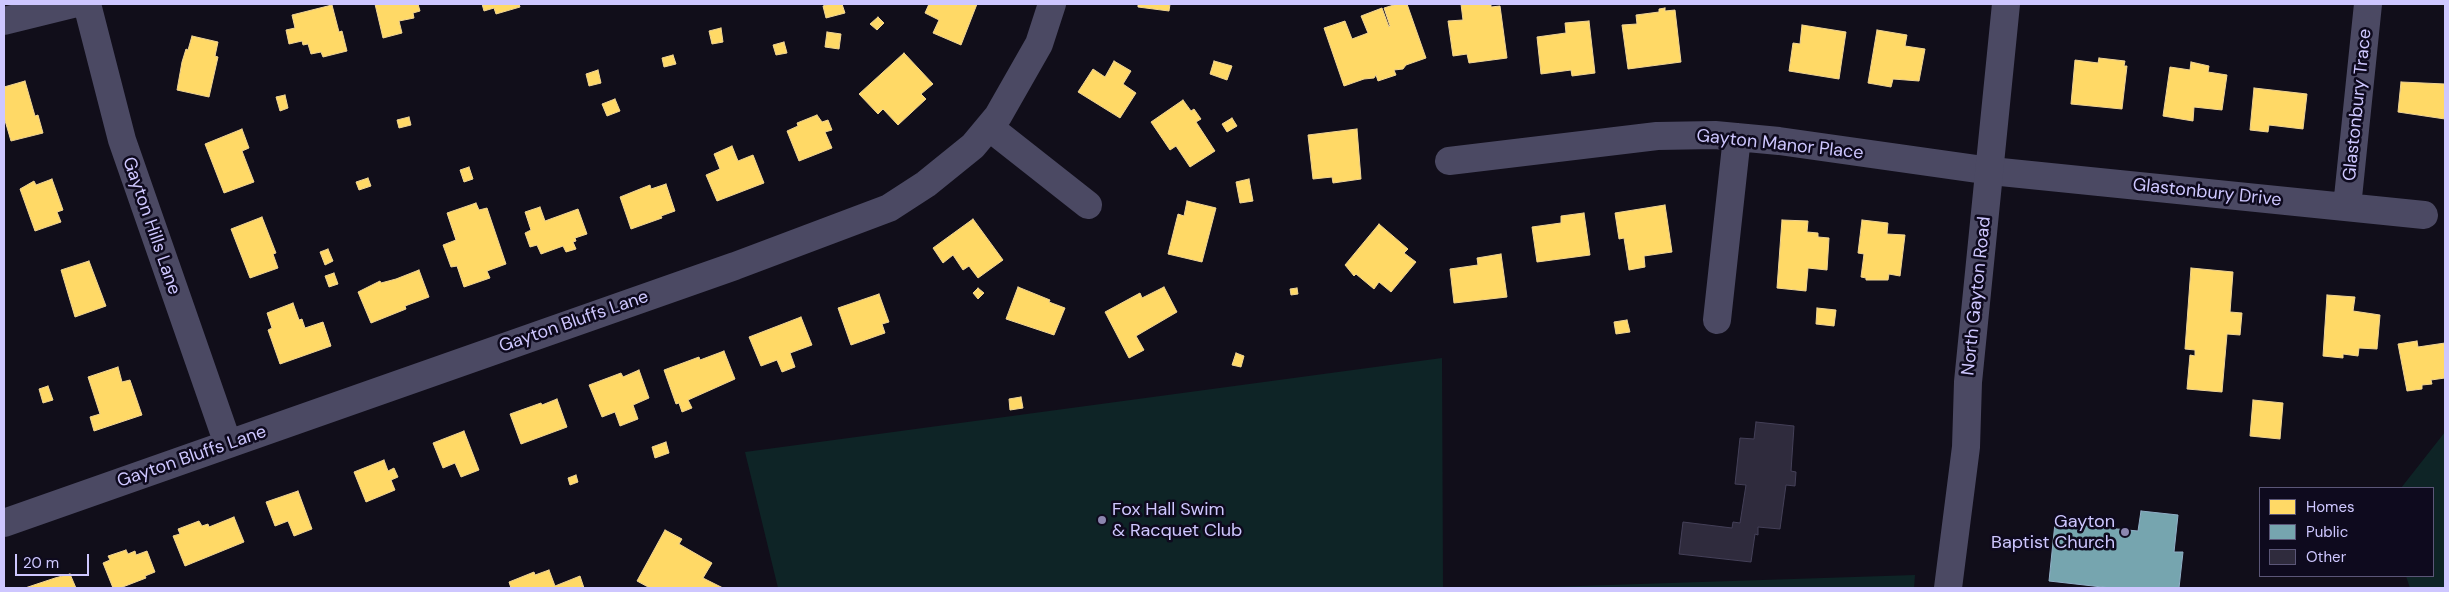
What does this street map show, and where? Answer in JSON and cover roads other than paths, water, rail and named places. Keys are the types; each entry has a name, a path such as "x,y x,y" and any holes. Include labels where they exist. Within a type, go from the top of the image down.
{"street":[{"path":"4,21 73,4"},
{"name":"Gayton Hills Lane","path":"87,4 122,140 228,444"},
{"name":"Gayton Bluffs Lane","path":"4,523 870,217 889,208 926,184 973,146 998,116 1017,86 1038,44 1052,4"},
{"name":"North Gayton Road","path":"1948,588 1966,447 1968,382 1991,171 2006,4"},
{"name":"Glastonbury Trace","path":"2347,207 2368,4"},
{"path":"989,126 1088,206"},
{"name":"Gayton Manor Place","path":"1449,162 1657,136 1715,135 1991,171"},
{"path":"1717,320 1737,137"},
{"name":"Glastonbury Drive","path":"1991,171 2424,215"}],"place":[{"name":"Fox Hall Swim & Racquet Club","path":"1102,520"},
{"name":"Gayton Baptist Church","path":"2125,532"}]}
